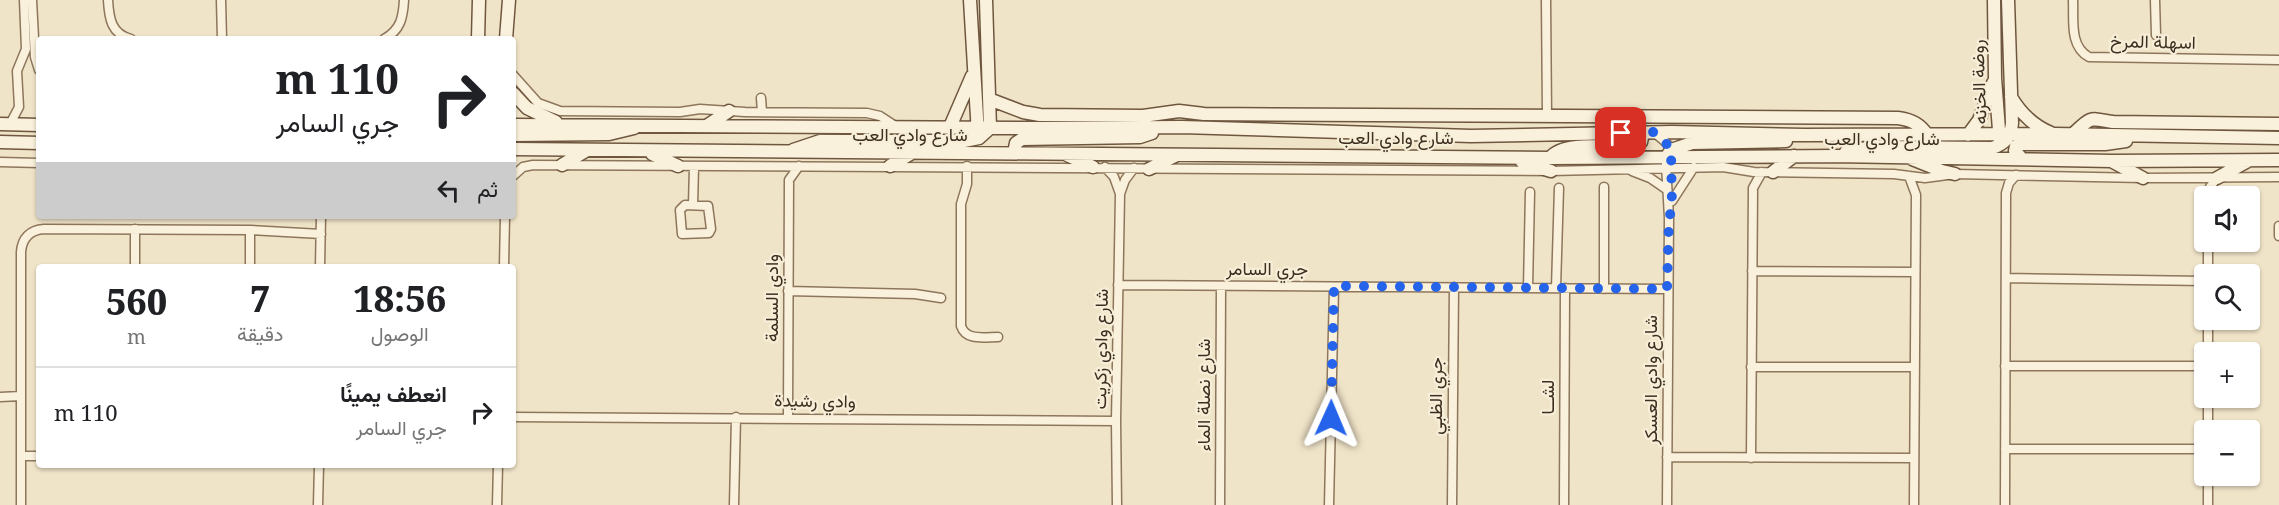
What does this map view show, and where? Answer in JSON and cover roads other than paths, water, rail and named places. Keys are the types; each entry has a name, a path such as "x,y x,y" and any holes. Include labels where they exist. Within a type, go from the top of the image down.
{"street":[{"path":"5,124 19,107 16,71 26,49 24,0"},
{"path":"32,0 36,60"},
{"path":"108,0 112,26 121,36"},
{"path":"220,0 222,36"},
{"path":"388,36 400,25 404,0"},
{"path":"478,0 478,36"},
{"path":"506,36 509,0"},
{"path":"970,0 982,146 990,153"},
{"path":"790,152 800,146 820,141 964,141 982,131 989,99 986,0"},
{"path":"1546,0 1547,116"},
{"name":"اسهلة المرخ","path":"2073,0 2076,43 2089,57 2279,60"},
{"path":"2155,0 2156,35"},
{"path":"1994,6 2008,6"},
{"name":"روضة الخزنه","path":"1994,6 1995,78 2003,138 2016,159"},
{"name":"روضة الخزنه","path":"2003,138 2011,96 2008,6"},
{"path":"950,127 975,69"},
{"path":"516,78 538,103 560,111 681,112 700,109 872,113 897,127"},
{"path":"1968,135 1979,120 1995,78"},
{"path":"516,96 534,112 563,125"},
{"path":"2011,96 2032,122 2055,134"},
{"path":"761,98 762,112"},
{"name":"شارع وادي العب","path":"989,99 1023,112 1048,115 1143,116 1179,111 1204,114 1898,118 1912,121 1928,136"},
{"path":"707,125 729,111"},
{"path":"1155,114 1182,127"},
{"path":"1025,128 1048,115"},
{"path":"1438,115 1472,136"},
{"path":"2072,135 2093,118 2113,122 2275,124"},
{"path":"5,124 36,124"},
{"path":"516,135 609,134 630,130 644,124"},
{"path":"2252,138 2275,124"},
{"name":"شارع وادي العب","path":"516,125 950,127 982,131 1025,128 1182,127 1472,136 1648,132 1968,135 2003,138 2055,134 2279,138"},
{"path":"1014,153 1016,142 1022,139 1140,136 1161,128"},
{"path":"1551,165 1554,153 1567,148 1633,147 1641,142 1648,132 1665,142 1669,160"},
{"path":"516,173 528,165 967,166 1149,169 1551,165 1626,169 1669,160 1692,143 1779,142 1804,135"},
{"path":"2016,159 2015,149 2021,144 2105,144 2145,136"},
{"path":"1835,156 1873,147 1987,148 2003,138"},
{"path":"0,142 36,143"},
{"name":"شارع وادي العب","path":"516,148 910,154 1503,156 1551,165 1794,156 2112,161 2279,160"},
{"path":"562,165 587,150"},
{"path":"645,151 678,166"},
{"path":"1063,153 1099,167"},
{"path":"890,166 910,154"},
{"path":"1149,169 1179,154"},
{"path":"1753,188 1767,172 1794,156"},
{"path":"1905,157 1955,174"},
{"path":"1669,160 1694,167 1726,167 1745,172 1925,178 1955,174 2143,178 2279,177"},
{"name":"شارع وادي العسكر","path":"1667,505 1669,218 1666,189 1669,160"},
{"name":"شارع وادي العسكر","path":"1669,160 1672,201 1669,218"},
{"path":"2212,186 2217,178 2250,160"},
{"path":"2112,161 2143,178"},
{"path":"0,162 36,163"},
{"path":"777,166 789,180 799,166"},
{"path":"967,166 967,184 961,204 961,326 963,332 970,337 998,337"},
{"path":"693,205 694,167"},
{"name":"شارع وادي زكريت","path":"1099,167 1114,177 1120,194"},
{"path":"1672,201 1694,167"},
{"name":"شارع وادي زكريت","path":"1117,505 1116,421 1120,194 1125,180 1134,168"},
{"path":"1626,169 1650,178 1666,189"},
{"path":"1745,172 1753,188 1751,458"},
{"path":"1995,175 2004,185 2006,193 2005,505"},
{"path":"2006,193 2009,183 2016,175"},
{"path":"1909,176 1916,195 1914,505"},
{"path":"1916,195 1925,178"},
{"path":"2199,178 2204,186"},
{"name":"وادي السلمة","path":"788,417 789,180"},
{"path":"1604,187 1604,289"},
{"name":"لشــا","path":"1559,188 1564,505"},
{"path":"1527,288 1530,192"},
{"path":"693,205 707,205 710,208 710,231 707,234 685,235 681,232 681,208 693,205"},
{"path":"320,264 321,219"},
{"path":"499,219 499,264"},
{"path":"504,264 505,219"},
{"path":"2279,226 2279,236"},
{"path":"21,505 21,252 25,238 32,232 44,229 250,230 321,234"},
{"path":"135,229 135,264"},
{"path":"250,230 250,264"},
{"path":"1752,271 1915,272"},
{"path":"2006,278 2194,281"},
{"name":"جري السامر","path":"1118,285 1667,289"},
{"name":"شارع نصلة الماء","path":"1220,505 1221,286"},
{"path":"1329,505 1334,286"},
{"name":"جري الظبي","path":"1452,505 1454,287"},
{"path":"788,291 915,294 941,298"},
{"path":"1751,366 1915,367"},
{"path":"2006,366 2194,366"},
{"path":"0,397 21,396"},
{"name":"وادي رشيدة","path":"516,417 788,417 1116,421"},
{"path":"734,505 736,417"},
{"path":"2005,449 2194,449"},
{"path":"21,456 36,456"},
{"path":"1667,458 1914,458"},
{"path":"318,505 319,468"},
{"path":"497,505 498,468"},
{"path":"2208,486 2208,505"}]}
